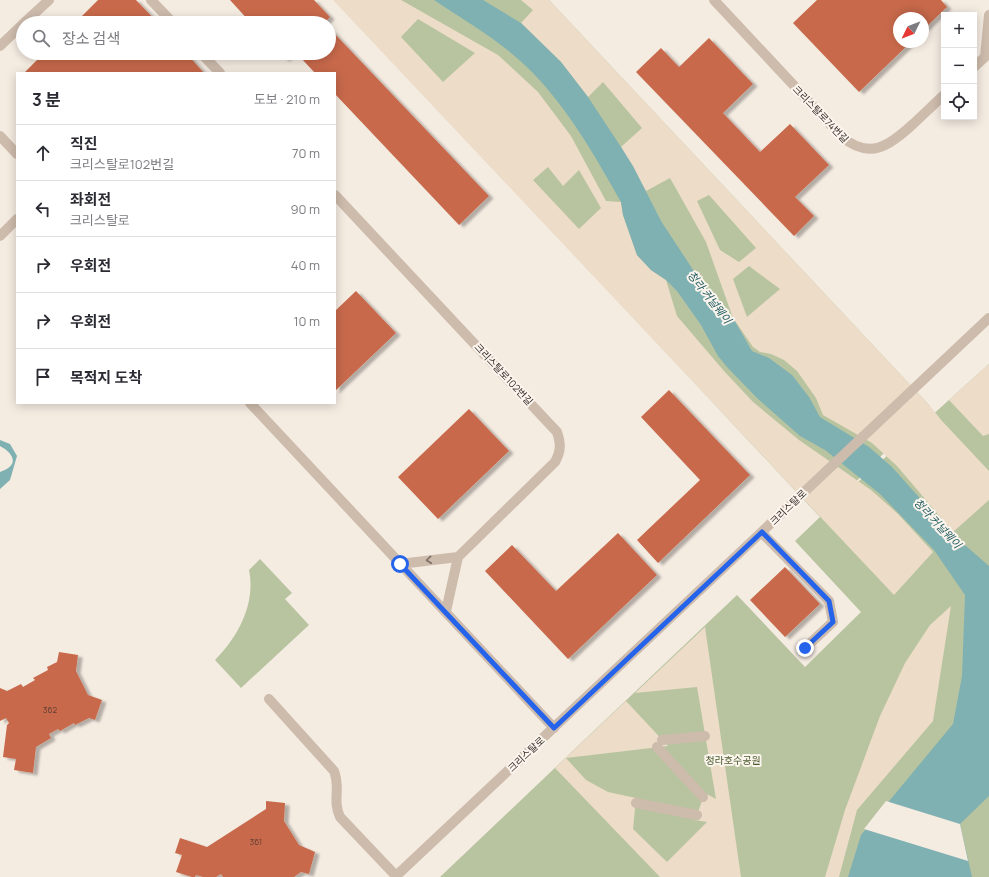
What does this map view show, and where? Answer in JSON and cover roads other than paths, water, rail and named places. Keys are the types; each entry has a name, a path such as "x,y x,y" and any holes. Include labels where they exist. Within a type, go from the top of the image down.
{"street":[{"path":"32,16 49,0"},
{"path":"151,0 166,16"},
{"name":"크리스탈로74번길","path":"714,0 842,137 851,144 874,149 886,145 897,139 941,98"},
{"path":"977,64 987,56 989,15"},
{"path":"0,46 16,31"},
{"path":"208,60 219,72"},
{"path":"0,136 16,153"},
{"name":"크리스탈로102번길","path":"336,196 550,422 557,432 561,443 560,454 555,462 458,557"},
{"path":"0,236 16,220"},
{"name":"크리스탈로","path":"395,877 989,318"},
{"path":"251,404 554,728"},
{"path":"762,532 829,601 833,622 805,648"},
{"path":"400,564 458,557 446,611"},
{"path":"268,699 334,771 337,780 335,806 340,817 395,877"},
{"path":"703,797 659,743 705,736"},
{"path":"636,803 697,815"}],"water":[{"name":"청라 커널웨이","path":"434,0 483,0 521,23 561,62 588,97 621,147 633,166 661,221 701,282 733,318 752,351 769,358 792,375 809,397 820,417 869,447 892,467 951,533 989,566 989,796 960,824 972,877 848,877 861,835 953,724 962,676 965,595 934,550 880,494 825,450 800,436 757,398 727,367 718,356 701,325 677,291 666,280 651,270 637,255 623,215 621,202 581,134 558,102 521,61 485,33"},
{"path":"0,440 10,444 17,456 10,480 0,489 0,472 10,467 13,460 12,456 0,446"}],"park label":[{"name":"청라호수공원","path":"733,760"}]}
